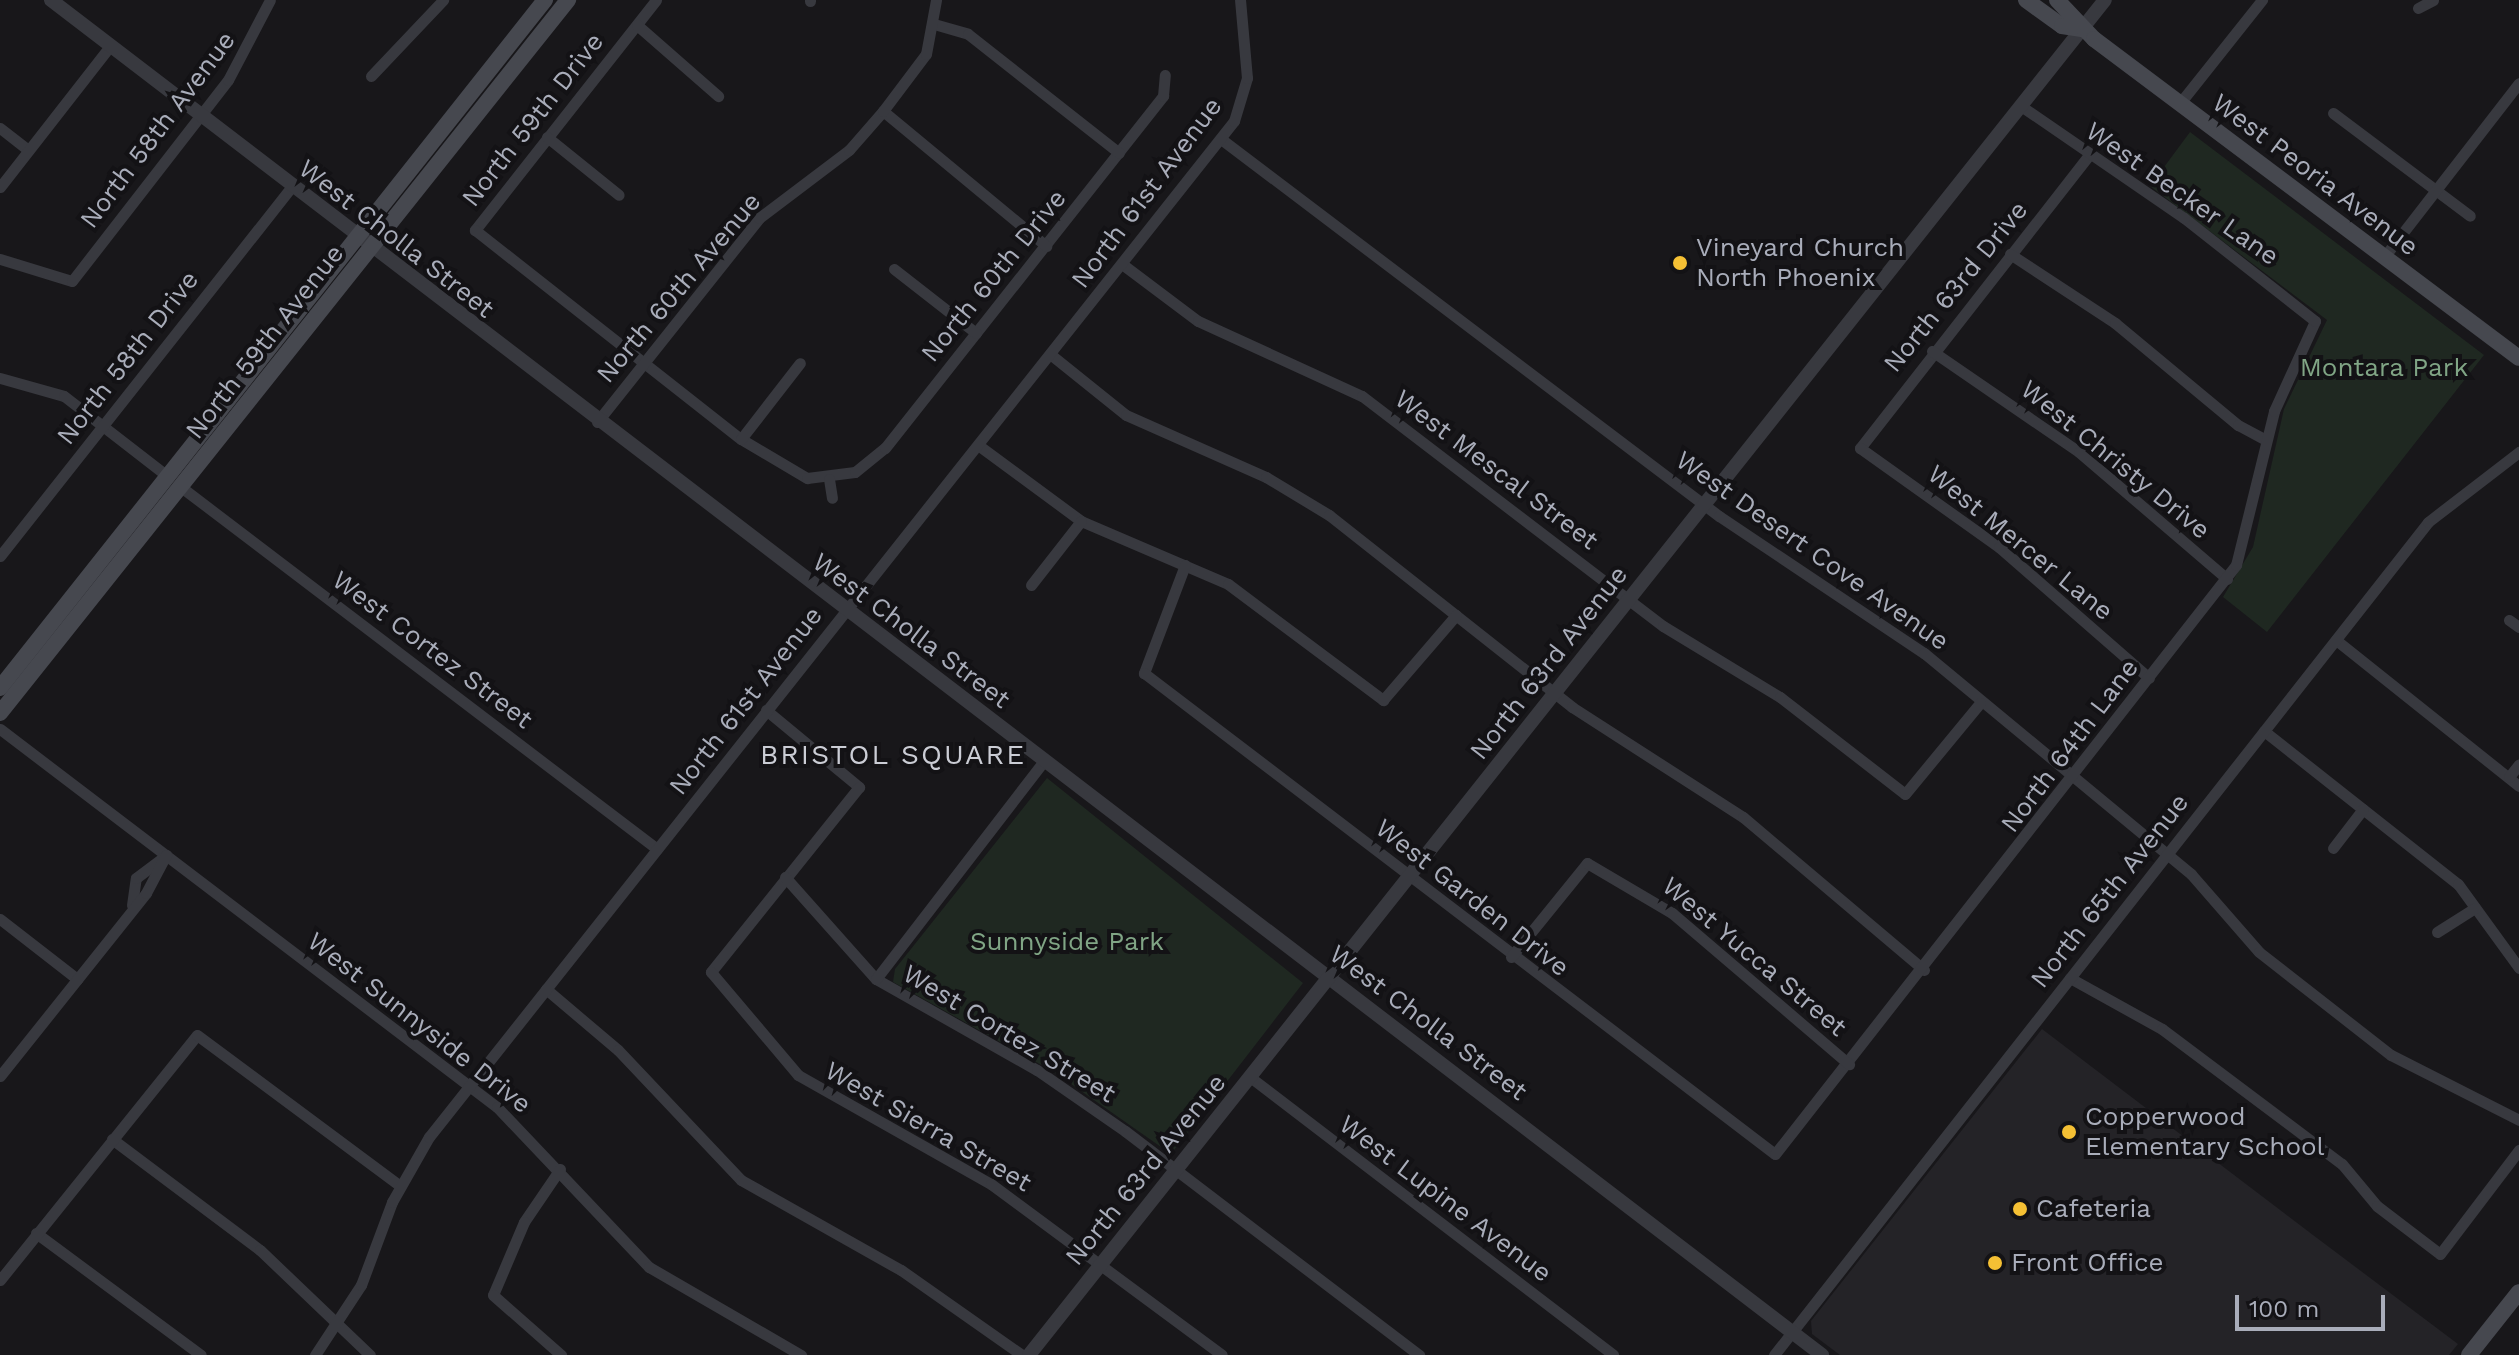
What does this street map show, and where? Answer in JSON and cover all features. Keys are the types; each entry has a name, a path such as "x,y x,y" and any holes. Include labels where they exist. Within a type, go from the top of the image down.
{"main road":[{"name":"North 59th Avenue","path":"0,688 545,0"},
{"name":"North 59th Avenue","path":"0,713 568,0"},
{"name":"West Peoria Avenue","path":"2026,0 2062,26 2082,29"},
{"name":"West Peoria Avenue","path":"2057,0 2082,29 2519,358"},
{"path":"2469,1355 2519,1292"}],"street":[{"name":"West Cholla Street","path":"51,0 369,250 1329,977 1822,1355"},
{"name":"North 58th Avenue","path":"0,259 72,281 201,117 248,50 270,0"},
{"name":"North 59th Drive","path":"643,364 475,230 656,0"},
{"name":"North 60th Avenue","path":"597,422 759,218 849,150 883,111 926,54 934,24 936,0"},
{"name":"North 61st Avenue","path":"315,1355 338,1323 400,1186 469,1085 1221,139 1245,96 1240,0"},
{"name":"North 63rd Avenue","path":"1029,1355 2105,0"},
{"path":"2180,103 2262,0"},
{"path":"2418,8 2433,0"},
{"path":"371,76 441,1"},
{"path":"934,24 982,44 1119,153"},
{"path":"637,25 718,96"},
{"path":"0,187 110,46"},
{"name":"North 60th Drive","path":"829,479 855,472 885,448 1163,96 1165,75"},
{"path":"2384,257 2518,87"},
{"name":"West Becker Lane","path":"2021,106 2184,218 2315,321"},
{"path":"883,111 1046,246"},
{"path":"2333,113 2470,216"},
{"path":"0,128 28,150"},
{"path":"547,137 619,195"},
{"name":"West Desert Cove Avenue","path":"1221,139 1704,505 1863,608 2167,854 2259,952 2391,1055 2519,1120"},
{"name":"North 63rd Drive","path":"1860,448 1932,351 2089,155"},
{"name":"North 58th Drive","path":"0,556 291,188"},
{"path":"2010,254 2115,323 2238,425 2266,440"},
{"name":"West Mescal Street","path":"1122,264 1198,321 1362,396 1629,600 1780,697 1905,794 1980,703"},
{"path":"894,269 976,333"},
{"name":"North 64th Lane","path":"1775,1154 1924,970 2227,579 2243,550 2266,440 2315,321"},
{"name":"West Christy Drive","path":"1932,351 2079,452 2227,579"},
{"path":"1050,354 1126,415 1266,477 1329,515 1555,694 1743,817 1924,970"},
{"path":"741,439 800,363"},
{"path":"643,364 741,439 790,472 829,479 832,498"},
{"path":"0,378 64,396 167,476"},
{"path":"978,445 1081,521 1185,565 1250,599 1383,700 1456,615"},
{"name":"West Mercer Lane","path":"1860,448 1999,547 2149,678"},
{"path":"2487,456 2496,469"},
{"name":"North 65th Avenue","path":"1774,1355 2442,507 2496,469 2517,459"},
{"name":"West Cortez Street","path":"181,487 657,849"},
{"path":"1031,585 1081,521"},
{"name":"West Garden Drive","path":"1185,565 1144,673 1511,957 1775,1154"},
{"path":"2336,640 2519,786"},
{"path":"766,710 859,787 785,877"},
{"name":"West Sunnyside Drive","path":"0,729 469,1085 560,1169 604,1227 649,1267 801,1355"},
{"path":"2264,731 2458,884 2519,968"},
{"path":"876,979 1043,762"},
{"path":"2509,777 2519,764"},
{"path":"2333,848 2363,809"},
{"path":"0,1076 132,905 136,878 166,855"},
{"name":"West Yucca Street","path":"1511,957 1587,863 1672,913 1849,1064"},
{"name":"West Cortez Street","path":"785,877 876,979 1037,1070 1176,1170 1419,1355"},
{"name":"West Sierra Street","path":"785,877 711,972 798,1075 991,1184 1102,1263 1222,1355"},
{"path":"2437,932 2475,908"},
{"path":"0,919 77,979"},
{"path":"2070,978 2174,1038 2342,1164 2377,1206 2440,1254 2519,1150"},
{"path":"546,989 618,1050 741,1180 901,1270 1022,1355"},
{"path":"0,1280 197,1035 400,1186"},
{"name":"West Lupine Avenue","path":"1250,1077 1613,1355"},
{"path":"112,1139 248,1240 370,1355"},
{"path":"560,1169 524,1222 493,1295 561,1355"},
{"path":"36,1233 201,1355"}],"shaded area":[{"name":"Copperwood Elementary School","path":"2042,1029 2458,1344 2449,1355 1840,1355 1812,1334 1811,1321"}],"green space":[{"name":"Montara Park","path":"2190,132 2484,355 2267,632 2223,597 2253,547 2284,409 2327,320 2150,186"},
{"name":"Sunnyside Park","path":"1047,778 1303,983 1171,1154 1054,1072 893,982 895,969"}],"place":[{"name":"Vineyard Church North Phoenix","path":"1680,263"},
{"name":"Copperwood Elementary School","path":"2069,1132"},
{"name":"Cafeteria","path":"2020,1209"},
{"name":"Front Office","path":"1995,1263"}],"district":[{"name":"BRISTOL SQUARE","path":"893,755"}]}
